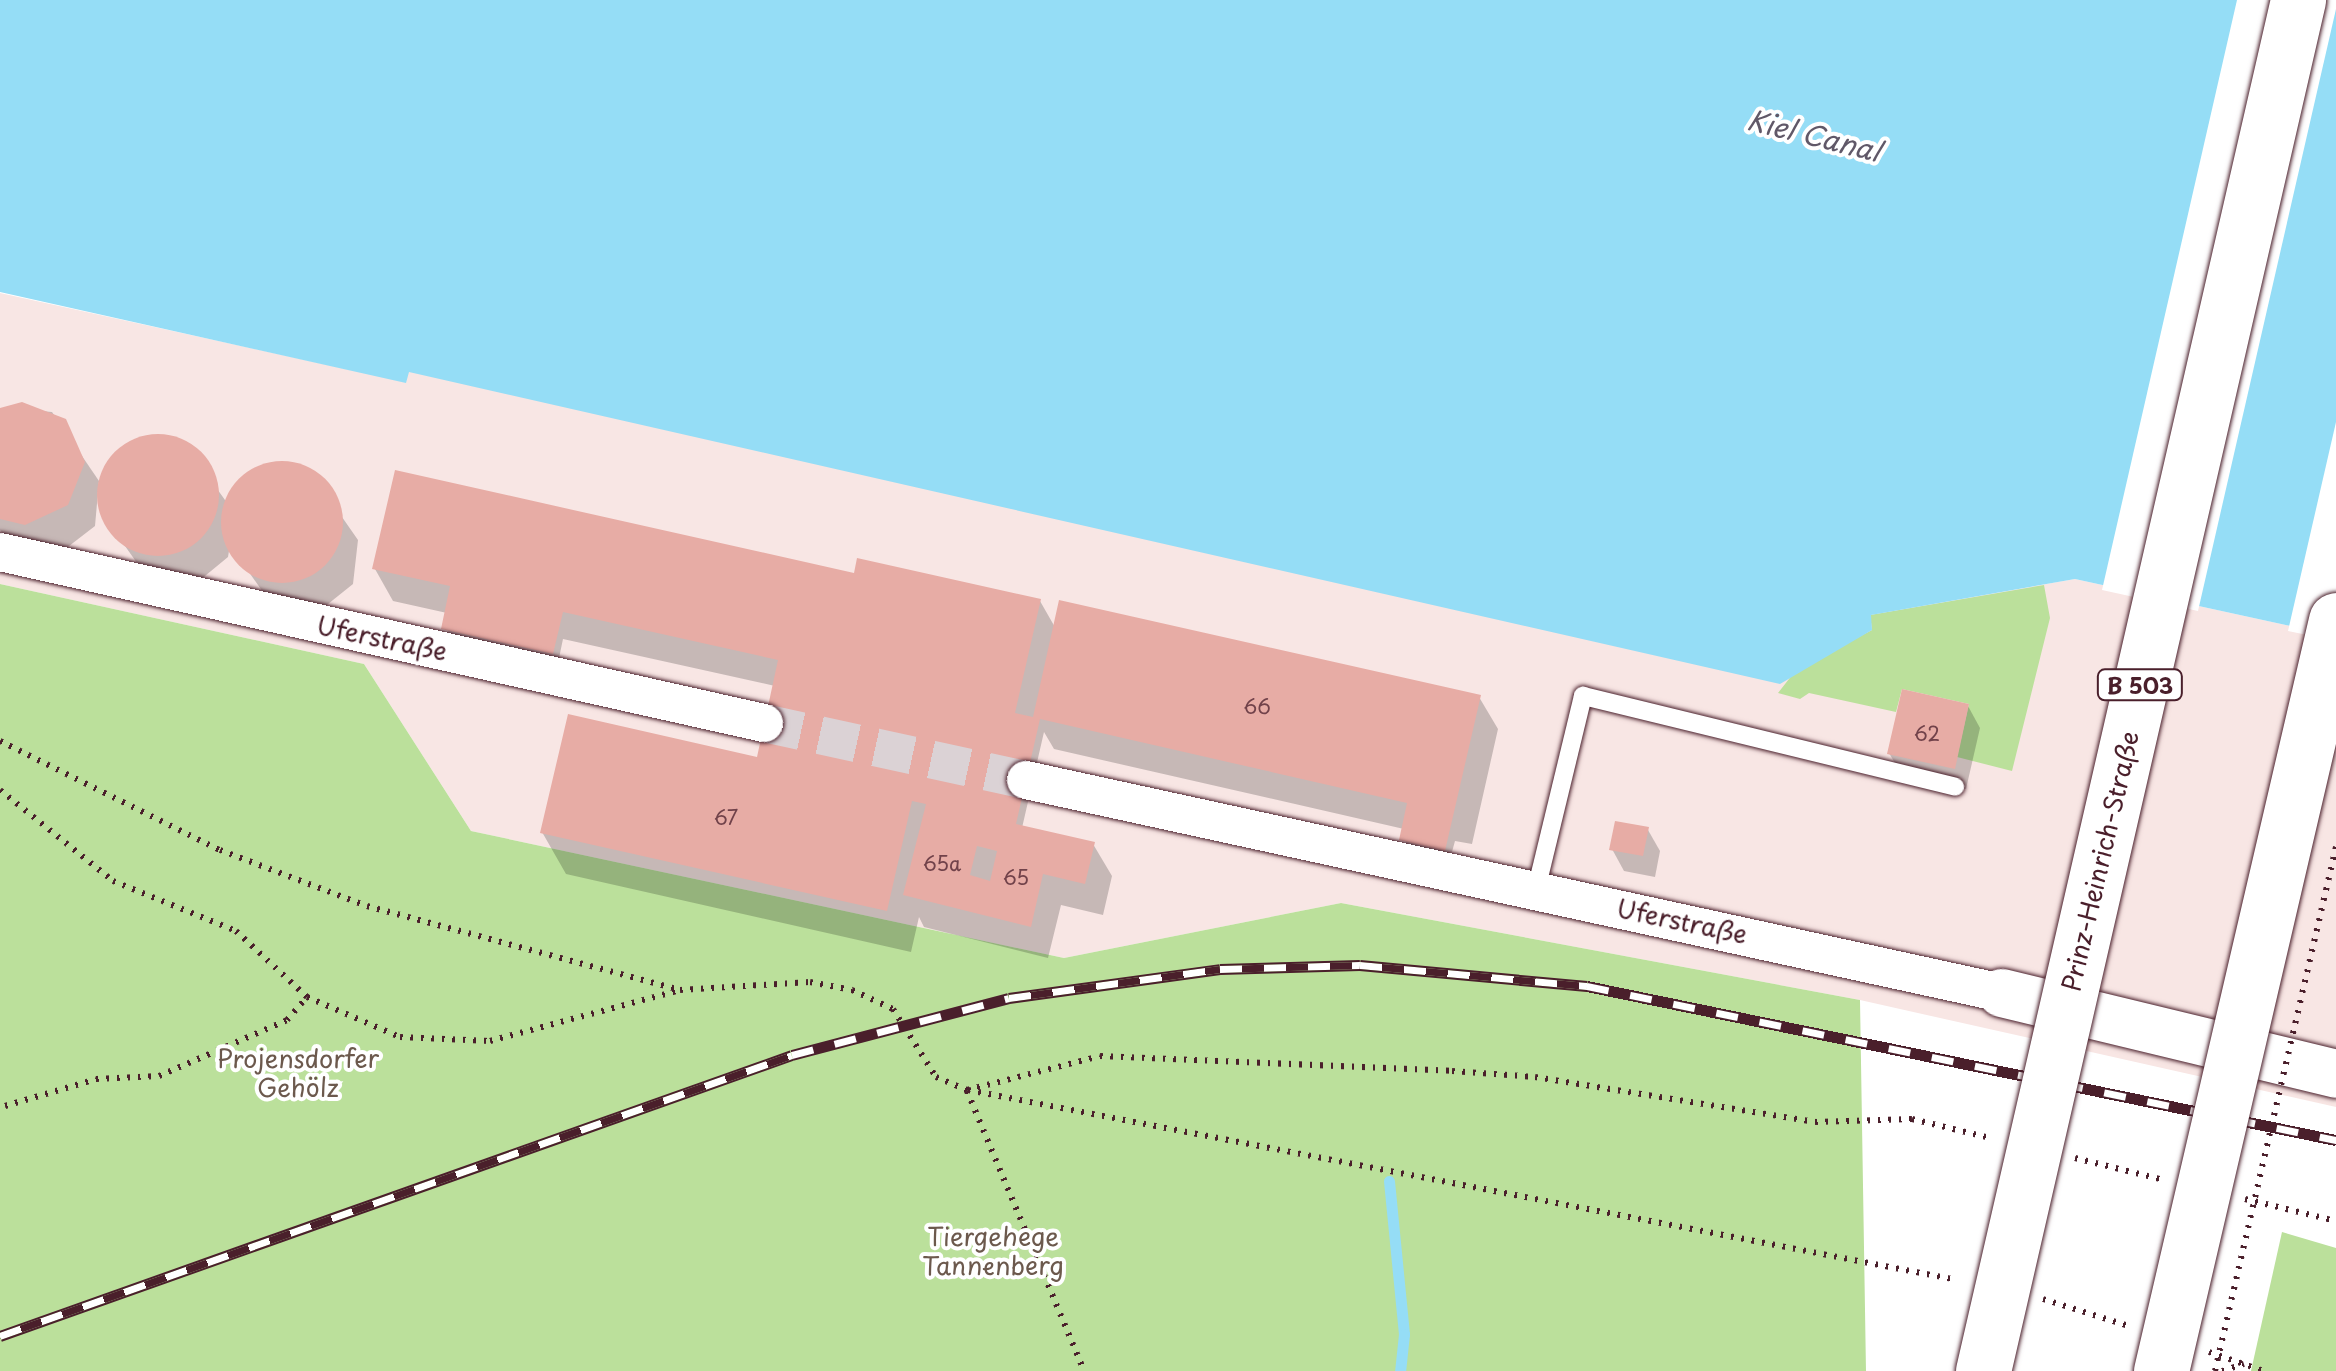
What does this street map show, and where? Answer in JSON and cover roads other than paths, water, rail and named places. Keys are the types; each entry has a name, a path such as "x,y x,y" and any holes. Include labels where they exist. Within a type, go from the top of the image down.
{"highway":[{"name":"Prinz-Heinrich-Straße","path":"1983,1371 2298,0"},
{"path":"2161,1371 2336,620"}],"street":[{"name":"Uferstraße","path":"0,552 764,724"},
{"name":"Uferstraße","path":"1026,780 2002,994 2336,1074"}],"lane":[{"path":"1536,890 1583,696 1955,787"}],"water":[{"name":"Kiel Canal","path":"0,0 2336,0 2336,636 2075,579 1871,615 1872,630 1780,684 409,372 406,383 0,292"}],"waterway":[{"path":"1389,1181 1404,1334 1400,1371"}],"tunnel":[{"path":"764,723 1026,780"}],"railway":[{"path":"0,1336 792,1055 1009,998 1220,969 1360,965 1587,986 2336,1140"}],"park label":[{"name":"Projensdorfer Gehölz","path":"298,1074"},
{"name":"Tiergehege Tannenberg","path":"993,1252"}]}
